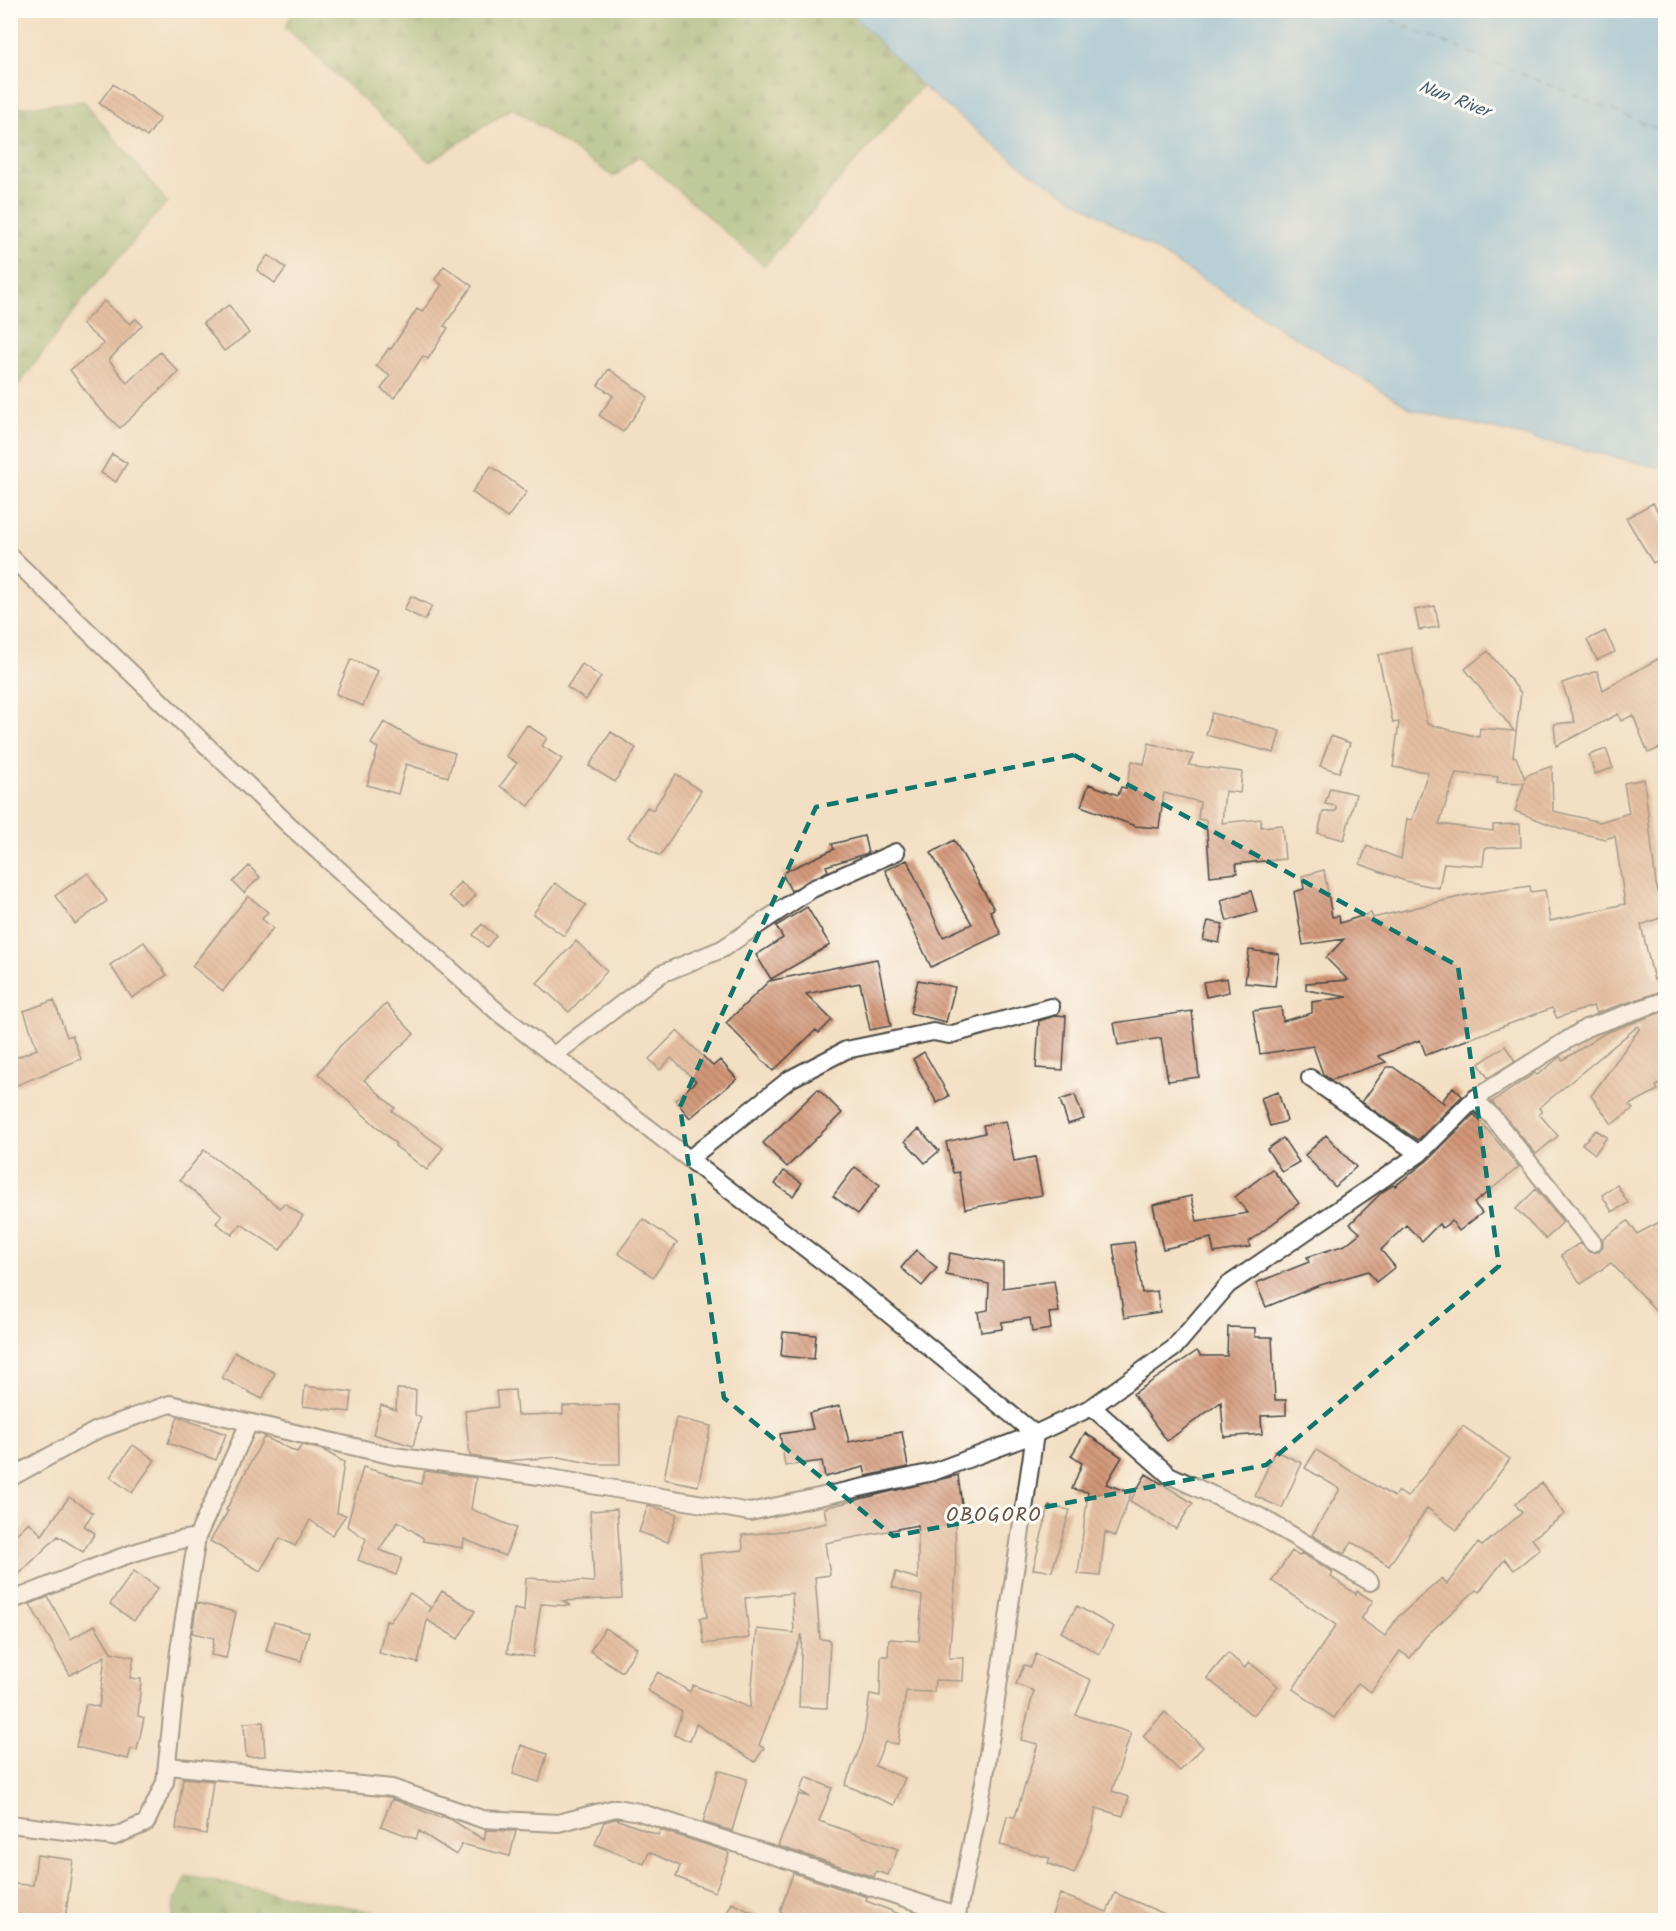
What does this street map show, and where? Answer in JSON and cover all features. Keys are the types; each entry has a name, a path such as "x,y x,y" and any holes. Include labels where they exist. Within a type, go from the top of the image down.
{"street":[{"path":"10,556 289,825 500,1014 856,1287 1035,1434"},
{"path":"554,1055 661,975 722,949 812,889 896,852"},
{"path":"10,1478 97,1430 170,1404 394,1456 539,1476 750,1512 933,1473 1035,1434 1092,1407 1174,1348 1228,1285 1419,1154 1474,1099 1586,1028 1665,1000"},
{"path":"689,1159 790,1079 846,1050 933,1032 949,1035 1051,1007"},
{"path":"1310,1078 1419,1154"},
{"path":"1474,1099 1492,1116 1593,1243"},
{"path":"1092,1407 1169,1475 1263,1518 1370,1582"},
{"path":"10,1824 113,1837 146,1823 165,1782 168,1766 179,1650 197,1537 249,1423"},
{"path":"168,1766 392,1788 482,1819 558,1823 615,1808 639,1812 956,1918 984,1782 1035,1434"},
{"path":"10,1601 82,1575 116,1558 175,1540 197,1537"}],"highlighted area":[{"path":"1074,755 1458,966 1499,1266 1266,1465 893,1536 724,1398 680,1107 816,807"}],"green space":[{"path":"294,10 849,11 922,86 764,266 639,156 614,177 512,108 430,162 285,27"},
{"path":"84,101 167,202 82,301 11,395 11,108"},
{"path":"186,1876 418,1920 172,1920 174,1902"}],"water":[{"name":"Nun River","path":"849,11 1665,11 1665,469 1413,410 1025,169 922,86"}],"building":[{"path":"113,84 160,119 147,137 99,103"},
{"path":"268,255 286,268 275,283 257,270"},
{"path":"444,266 472,286 444,326 448,328 428,359 423,356 394,398 381,389 390,376 376,366 389,348 391,349 417,309 422,312 442,285 435,279"},
{"path":"104,301 130,324 136,319 142,325 109,360 127,383 160,352 179,372 120,428 96,405 70,370 104,344 82,324"},
{"path":"229,305 249,333 224,351 203,323"},
{"path":"609,369 648,397 623,432 599,415 613,396 598,385"},
{"path":"112,454 127,463 116,482 101,473"},
{"path":"491,466 527,492 507,518 472,492"},
{"path":"1653,503 1665,525 1665,556 1653,563 1626,518"},
{"path":"411,596 432,606 425,620 404,610"},
{"path":"1435,606 1439,627 1419,630 1415,610"},
{"path":"1605,631 1615,652 1597,660 1587,640"},
{"path":"1411,648 1427,724 1479,737 1480,728 1514,731 1465,669 1488,651 1521,693 1513,756 1516,757 1525,779 1527,775 1552,766 1553,811 1600,822 1629,813 1624,783 1644,779 1656,884 1665,916 1641,925 1654,980 1665,974 1665,990 1596,1013 1593,1006 1557,1018 1552,1008 1426,1055 1420,1040 1378,1056 1386,1062 1331,1080 1323,1074 1313,1046 1260,1054 1253,1011 1281,1007 1283,1021 1312,1013 1312,1002 1348,997 1306,990 1306,983 1348,980 1326,958 1344,939 1303,945 1294,892 1304,889 1302,876 1324,870 1332,917 1339,916 1340,923 1371,913 1373,918 1467,895 1530,886 1531,892 1545,890 1550,921 1625,904 1615,836 1605,839 1559,828 1515,811 1524,783 1497,782 1498,777 1456,773 1439,824 1493,831 1493,825 1520,824 1521,847 1485,848 1483,866 1444,863 1439,888 1405,881 1360,864 1367,846 1401,859 1407,819 1412,820 1428,772 1393,767 1399,722 1393,723 1378,655"},
{"path":"1665,655 1665,746 1648,753 1633,715 1621,721 1618,714 1556,746 1554,724 1575,722 1562,683 1597,671 1603,690"},
{"path":"351,659 378,671 363,706 336,694"},
{"path":"582,664 601,677 586,700 567,687"},
{"path":"1212,713 1280,731 1274,753 1206,735"},
{"path":"384,722 419,742 455,753 448,777 406,764 398,794 367,785 378,748 371,744"},
{"path":"527,725 547,738 542,746 562,759 529,806 500,786 517,763 506,756"},
{"path":"611,732 636,748 615,782 589,766"},
{"path":"1331,736 1350,743 1339,772 1320,766"},
{"path":"1149,743 1194,755 1188,765 1242,772 1240,793 1225,791 1222,823 1261,819 1261,827 1282,825 1285,859 1236,864 1237,873 1210,876 1206,820 1198,819 1200,802 1164,793 1159,828 1135,826 1081,806 1089,784 1118,795 1121,787 1126,788 1132,761 1144,764"},
{"path":"1606,749 1613,768 1595,774 1589,755"},
{"path":"676,774 701,791 660,856 628,837 647,807 653,810"},
{"path":"1330,788 1356,794 1344,840 1318,833 1323,812 1336,811 1336,806 1325,804"},
{"path":"864,836 868,853 826,866 828,871 791,891 782,873 834,849 832,844"},
{"path":"954,840 994,909 990,911 1001,934 931,967 885,870 907,860 943,937 972,924 931,853"},
{"path":"249,866 260,877 244,893 233,882"},
{"path":"88,873 107,901 75,924 55,896"},
{"path":"460,882 476,895 464,908 449,896"},
{"path":"555,883 586,905 564,936 533,914"},
{"path":"1251,891 1257,912 1227,921 1221,900"},
{"path":"248,896 268,912 262,919 273,928 223,991 192,966"},
{"path":"807,907 830,945 771,979 756,955 783,938 776,926"},
{"path":"1208,921 1223,924 1219,943 1203,940"},
{"path":"482,924 496,936 487,947 473,935"},
{"path":"576,941 607,971 569,1012 537,983"},
{"path":"144,942 167,975 132,998 110,965"},
{"path":"1249,950 1279,954 1275,986 1245,983"},
{"path":"877,959 891,1026 870,1030 860,983 806,994 832,1020 819,1033 816,1030 773,1071 726,1023 769,981"},
{"path":"1227,978 1229,992 1206,997 1203,982"},
{"path":"918,980 955,987 946,1022 910,1013"},
{"path":"54,1000 67,1037 72,1035 81,1059 10,1088 10,1060 37,1049 24,1011"},
{"path":"386,1004 414,1034 364,1080 395,1108 392,1111 443,1148 427,1170 395,1146 396,1144 318,1074 340,1046"},
{"path":"1192,1011 1199,1077 1168,1081 1161,1038 1118,1045 1114,1023"},
{"path":"1665,1011 1665,1082 1656,1086 1658,1090 1629,1105 1633,1109 1612,1124 1591,1096 1640,1028 1638,1026 1539,1108 1542,1112 1539,1114 1558,1136 1536,1154 1492,1102 1535,1073 1537,1075 1560,1057 1563,1060 1605,1033"},
{"path":"1057,1015 1066,1016 1063,1070 1036,1068 1039,1021"},
{"path":"677,1031 713,1066 720,1060 737,1079 690,1118 675,1100 696,1081 671,1058 660,1070 649,1059"},
{"path":"1505,1046 1515,1061 1488,1078 1479,1064"},
{"path":"924,1052 949,1096 937,1103 913,1059"},
{"path":"1387,1067 1393,1067 1445,1104 1443,1100 1453,1087 1462,1096 1418,1140 1362,1102"},
{"path":"818,1089 842,1113 787,1167 763,1143"},
{"path":"1278,1092 1287,1121 1270,1126 1261,1098"},
{"path":"1075,1095 1084,1119 1068,1124 1060,1100"},
{"path":"1474,1114 1519,1167 1474,1203 1482,1213 1459,1231 1452,1221 1442,1228 1439,1224 1422,1241 1406,1225 1381,1250 1395,1267 1376,1282 1368,1271 1317,1286 1266,1307 1256,1283 1309,1262 1307,1257 1345,1245 1360,1233 1350,1224 1382,1192 1395,1186 1428,1160"},
{"path":"1006,1121 1014,1161 1035,1157 1042,1195 965,1209 959,1172 953,1173 946,1142 985,1133 983,1125"},
{"path":"919,1129 939,1151 925,1163 905,1141"},
{"path":"1596,1130 1607,1137 1595,1154 1582,1144"},
{"path":"1326,1135 1356,1167 1335,1187 1305,1155"},
{"path":"1283,1138 1299,1162 1282,1172 1267,1149"},
{"path":"204,1150 280,1208 284,1203 303,1216 280,1250 241,1224 232,1235 216,1223 222,1215 180,1180"},
{"path":"855,1167 880,1185 858,1214 833,1196"},
{"path":"1272,1169 1299,1203 1249,1242 1250,1247 1214,1253 1211,1238 1163,1249 1153,1205 1191,1196 1197,1221 1248,1213 1235,1197"},
{"path":"784,1171 802,1183 793,1196 775,1184"},
{"path":"1617,1185 1628,1203 1612,1212 1602,1195"},
{"path":"1536,1189 1563,1222 1546,1239 1516,1209"},
{"path":"643,1219 677,1243 653,1277 618,1253"},
{"path":"1665,1219 1665,1320 1611,1263 1581,1284 1561,1255 1580,1243 1589,1252 1599,1252 1603,1246 1603,1239 1628,1221 1637,1234"},
{"path":"1134,1242 1142,1293 1157,1291 1160,1312 1124,1318 1113,1245"},
{"path":"916,1250 937,1268 922,1286 901,1268"},
{"path":"950,1253 1003,1263 1003,1288 1054,1281 1059,1312 1049,1313 1051,1329 1032,1332 1030,1318 1002,1322 1002,1329 981,1332 978,1312 988,1310 989,1284 946,1275"},
{"path":"1228,1327 1255,1328 1255,1337 1272,1337 1275,1400 1286,1400 1286,1415 1261,1416 1262,1434 1224,1437 1221,1402 1167,1441 1133,1394 1197,1351 1201,1356 1227,1356"},
{"path":"783,1332 816,1335 814,1359 781,1356"},
{"path":"235,1352 275,1373 262,1399 222,1378"},
{"path":"305,1386 352,1392 350,1412 303,1406"},
{"path":"397,1389 416,1390 415,1415 421,1417 413,1446 373,1434 381,1405 396,1410"},
{"path":"515,1390 517,1415 563,1414 563,1406 619,1405 620,1464 594,1464 559,1457 504,1461 470,1456 465,1411 498,1407 496,1391"},
{"path":"840,1406 849,1442 902,1432 908,1467 866,1476 864,1467 825,1477 822,1461 785,1466 780,1434 813,1429 809,1413"},
{"path":"178,1417 226,1434 216,1460 168,1443"},
{"path":"676,1418 711,1426 698,1486 664,1479"},
{"path":"1463,1426 1510,1459 1457,1530 1427,1508 1389,1566 1352,1542 1344,1554 1312,1535 1340,1489 1305,1468 1316,1450 1394,1497 1398,1491 1407,1497"},
{"path":"1085,1433 1122,1457 1106,1484 1131,1493 1115,1536 1105,1532 1100,1576 1078,1574 1088,1492 1072,1489 1082,1463 1071,1456"},
{"path":"264,1437 297,1452 302,1445 323,1450 344,1462 337,1513 346,1515 332,1535 310,1520 295,1546 280,1538 260,1571 210,1541 228,1511 226,1510"},
{"path":"133,1445 155,1460 132,1493 110,1477"},
{"path":"1275,1451 1302,1463 1282,1508 1255,1496"},
{"path":"363,1467 421,1484 425,1471 476,1478 471,1509 516,1528 505,1556 464,1539 463,1548 423,1541 423,1538 398,1521 379,1550 402,1558 396,1575 358,1560 366,1539 347,1526"},
{"path":"1146,1474 1193,1503 1176,1529 1130,1501"},
{"path":"958,1475 963,1513 955,1514 956,1574 949,1658 964,1658 963,1681 935,1680 934,1692 906,1691 898,1744 885,1742 875,1766 905,1778 894,1805 845,1785 863,1740 870,1694 880,1696 881,1656 888,1656 889,1639 919,1641 922,1596 892,1587 896,1572 918,1579 918,1525 825,1543 830,1575 815,1577 820,1639 830,1640 827,1708 799,1707 802,1634 759,1745 764,1748 755,1762 696,1724 690,1741 674,1735 682,1712 647,1690 658,1672 690,1692 693,1685 750,1708 757,1629 794,1633 792,1593 745,1598 749,1638 704,1644 700,1618 707,1617 700,1554 743,1550 742,1535 794,1530 827,1523 824,1508"},
{"path":"1542,1483 1565,1514 1532,1539 1540,1549 1514,1570 1505,1559 1479,1592 1476,1590 1426,1636 1410,1658 1400,1651 1371,1692 1358,1683 1334,1718 1293,1689 1336,1625 1272,1581 1292,1551 1299,1556 1301,1553 1333,1572 1331,1577 1356,1594 1357,1591 1373,1601 1361,1619 1385,1636 1398,1617 1442,1578 1447,1584 1478,1543 1482,1546 1522,1513 1515,1504"},
{"path":"69,1497 93,1513 84,1526 95,1533 83,1552 58,1536 10,1583 10,1540 29,1522 42,1535"},
{"path":"648,1505 677,1514 668,1542 639,1532"},
{"path":"1049,1506 1070,1510 1052,1571 1033,1569"},
{"path":"617,1509 622,1598 563,1601 571,1606 541,1604 533,1657 507,1653 514,1609 524,1611 526,1578 594,1582 590,1511"},
{"path":"134,1571 158,1588 134,1621 110,1604"},
{"path":"442,1591 475,1611 458,1639 427,1620 418,1663 379,1653 386,1621 390,1622 410,1593 430,1607 429,1612"},
{"path":"48,1597 71,1639 95,1625 111,1652 134,1657 130,1678 141,1679 138,1716 144,1718 137,1750 131,1749 128,1759 76,1747 86,1704 99,1707 105,1656 70,1675 30,1604"},
{"path":"197,1603 236,1612 226,1658 211,1655 214,1638 192,1633"},
{"path":"1077,1606 1114,1627 1099,1654 1061,1632"},
{"path":"274,1622 309,1632 301,1661 266,1651"},
{"path":"605,1628 637,1648 622,1672 590,1651"},
{"path":"1228,1653 1245,1668 1249,1662 1278,1686 1253,1716 1207,1678"},
{"path":"1036,1654 1091,1680 1076,1715 1131,1733 1112,1791 1129,1797 1123,1816 1096,1808 1092,1830 1074,1874 1048,1863 1050,1858 1000,1845 1007,1816 1015,1817 1038,1744 1021,1740 1034,1691 1016,1684 1024,1665 1031,1667"},
{"path":"1165,1712 1203,1747 1180,1771 1143,1736"},
{"path":"263,1722 265,1756 246,1757 244,1723"},
{"path":"521,1745 547,1754 539,1782 513,1774"},
{"path":"718,1770 747,1779 732,1831 703,1822"},
{"path":"806,1777 832,1788 819,1821 898,1849 888,1875 876,1871 874,1877 778,1846 799,1794 810,1797 800,1791"},
{"path":"183,1778 213,1781 206,1834 176,1829"},
{"path":"392,1799 452,1820 484,1840 486,1830 516,1831 510,1856 462,1844 456,1855 419,1831 416,1839 381,1826"},
{"path":"616,1819 658,1835 660,1830 726,1851 729,1854 715,1892 676,1877 680,1866 649,1852 644,1864 595,1844 604,1822"},
{"path":"37,1855 73,1860 65,1920 10,1914 10,1884 33,1885"},
{"path":"793,1873 867,1897 866,1901 915,1920 804,1920 780,1912"},
{"path":"1115,1893 1179,1920 1050,1920 1060,1894 1107,1912"},
{"path":"732,1903 767,1920 723,1920"}],"ferry route":[{"path":"1365,10 1666,132"}],"district":[{"name":"OBOGORO","path":"994,1516"}]}
